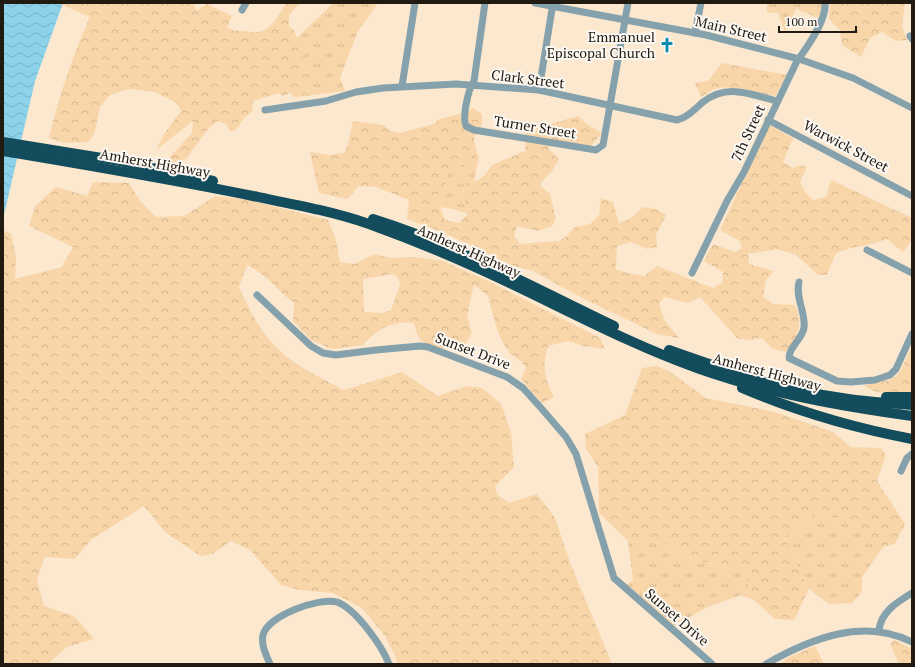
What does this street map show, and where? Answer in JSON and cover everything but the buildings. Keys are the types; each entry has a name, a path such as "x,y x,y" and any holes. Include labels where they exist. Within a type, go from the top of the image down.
{"highway":[{"name":"Amherst Highway","path":"3,142 61,157 290,202 365,223 476,267 590,322 698,368 791,395 848,407 912,416"},
{"name":"Amherst Highway","path":"3,151 120,161 327,205 401,228 459,251 612,325 667,349 736,373 774,384 841,398 912,405"},
{"path":"698,368 761,396 806,412 846,424 912,439"},
{"path":"774,384 851,394 912,397"}],"street":[{"path":"242,10 246,3"},
{"path":"402,86 415,3"},
{"path":"471,85 474,81 485,3"},
{"name":"Main Street","path":"535,3 553,5 695,33 799,59 853,78 912,108"},
{"path":"610,106 628,3"},
{"path":"695,33 701,3"},
{"name":"7th Street","path":"692,273 777,101 799,59 806,50 824,14 825,3"},
{"path":"539,90 553,5"},
{"name":"Clark Street","path":"265,110 326,101 356,92 402,86 437,84 539,90 677,120 685,117 712,95 724,91 777,101"},
{"name":"Turner Street","path":"471,85 464,118 464,123 468,128 560,145 599,149 603,145 610,106"},
{"name":"Warwick Street","path":"768,120 912,196"},
{"path":"867,250 912,273"},
{"path":"799,282 798,296 804,325 801,335 788,356 791,360 830,378 845,382 882,378 890,375 896,369 912,334"},
{"name":"Sunset Drive","path":"257,295 311,346 323,353 336,355 420,346 428,347 500,374 515,382 556,424 576,454 614,578 712,664"},
{"path":"900,471 907,458 912,454"},
{"path":"879,630 882,618 888,611 912,593"},
{"path":"270,664 263,645 263,635 266,628 277,619 296,610 313,603 329,601 341,604 351,612 376,640 389,664"},
{"path":"766,664 791,650 823,638 850,631 879,630 896,634 912,642"}],"green space":[{"path":"63,3 192,3 197,10 207,4 232,16 227,27 234,31 256,32 270,26 286,3 300,3 289,15 289,27 293,29 297,38 310,45 302,60 309,80 305,96 295,97 290,93 283,96 278,93 254,101 252,105 253,111 245,117 236,130 230,131 226,124 218,121 208,129 187,158 171,166 169,158 192,133 193,121 156,150 164,134 181,111 177,103 155,92 129,89 110,95 100,107 95,131 89,142 65,143 49,138 66,77 90,17 62,5"},
{"path":"333,3 378,3 358,31 340,78 345,91 305,96 309,80 302,60 304,54 297,38"},
{"path":"767,3 822,3 823,11 818,18 796,9 785,32 778,13 767,13"},
{"path":"830,3 905,3 902,26 907,40 896,41 882,32 870,38 861,57 842,45 840,30 829,19"},
{"path":"722,63 787,75 775,96 736,88 721,88 713,90 701,97 695,83 708,81"},
{"path":"473,108 482,114 482,125 474,138 477,154 473,162 459,167 448,174 440,207 445,220 460,223 470,211 463,198 464,184 478,180 485,175 492,165 525,151 526,133 529,131 578,116 588,125 602,133 591,146 558,141 548,148 559,159 552,171 540,184 550,194 556,219 552,226 538,231 517,226 514,236 520,244 559,241 567,236 575,227 590,224 599,215 601,198 613,202 619,223 631,218 643,207 656,209 666,215 656,235 657,247 647,249 631,242 617,246 616,269 627,273 644,276 657,266 713,288 722,283 723,272 704,261 713,244 735,252 742,248 740,241 720,230 769,125 793,138 783,162 793,168 799,165 807,167 800,182 805,192 813,200 826,197 831,180 912,218 912,240 903,252 887,239 836,253 827,275 818,275 796,255 777,249 748,254 749,264 774,271 766,280 763,297 773,304 795,305 798,312 798,330 794,340 786,352 773,349 762,338 751,340 738,339 700,297 688,303 664,297 659,304 665,321 679,338 657,334 580,297 533,271 510,265 447,234 407,219 409,200 376,187 358,186 348,199 319,193 310,152 329,155 344,153 349,141 353,121 383,125 391,131 400,133 433,124 440,119 462,113"},
{"path":"477,154 479,157 474,181 464,184 463,198 470,211 468,214 453,209 440,207 448,174 458,167 472,162"},
{"path":"93,182 129,183 141,202 156,217 184,216 215,196 249,200 328,220 336,240 340,262 354,264 375,254 391,258 414,257 443,261 490,282 600,338 605,349 583,346 568,341 548,346 545,360 545,372 548,384 554,397 542,403 521,379 526,368 510,353 502,340 496,326 488,296 474,285 467,316 472,333 463,349 430,346 419,337 414,323 406,322 392,324 379,330 363,345 332,349 311,340 293,321 294,303 266,278 247,265 239,287 260,328 284,355 318,377 344,390 402,372 438,396 467,386 482,388 501,404 511,432 514,467 495,486 497,494 509,503 537,494 555,518 571,565 612,664 399,664 385,636 362,608 333,593 299,590 281,585 250,550 231,541 212,554 201,556 166,533 144,506 92,539 75,559 44,557 37,580 44,606 74,616 94,639 67,647 48,664 3,664 3,230 11,234 16,257 15,279 62,267 73,247 29,226 35,206 56,187 87,196","holes":["393,274 398,277 400,284 391,310 382,313 364,312 363,279"]},
{"path":"912,346 912,393 874,391 864,385 885,381 896,376"},
{"path":"656,366 669,371 706,398 775,412 833,432 851,447 881,448 886,455 877,481 905,524 895,544 883,547 849,520 818,514 784,537 809,589 794,620 775,619 754,600 744,572 685,557 664,542 628,541 599,513 598,467 586,449 585,434 625,415 642,368"},
{"path":"818,514 849,520 883,547 862,577 862,592 852,603 829,604 809,589 784,537"},
{"path":"628,541 664,542 685,557 744,572 754,600 741,595 708,607 673,626 625,586 633,580"},
{"path":"894,640 912,649 912,664 899,664 890,644"},
{"path":"815,646 824,664 782,663 789,657"}],"water":[{"path":"3,3 63,3 35,81 3,219"}],"place":[{"name":"Emmanuel Episcopal Church","path":"667,45"}]}
